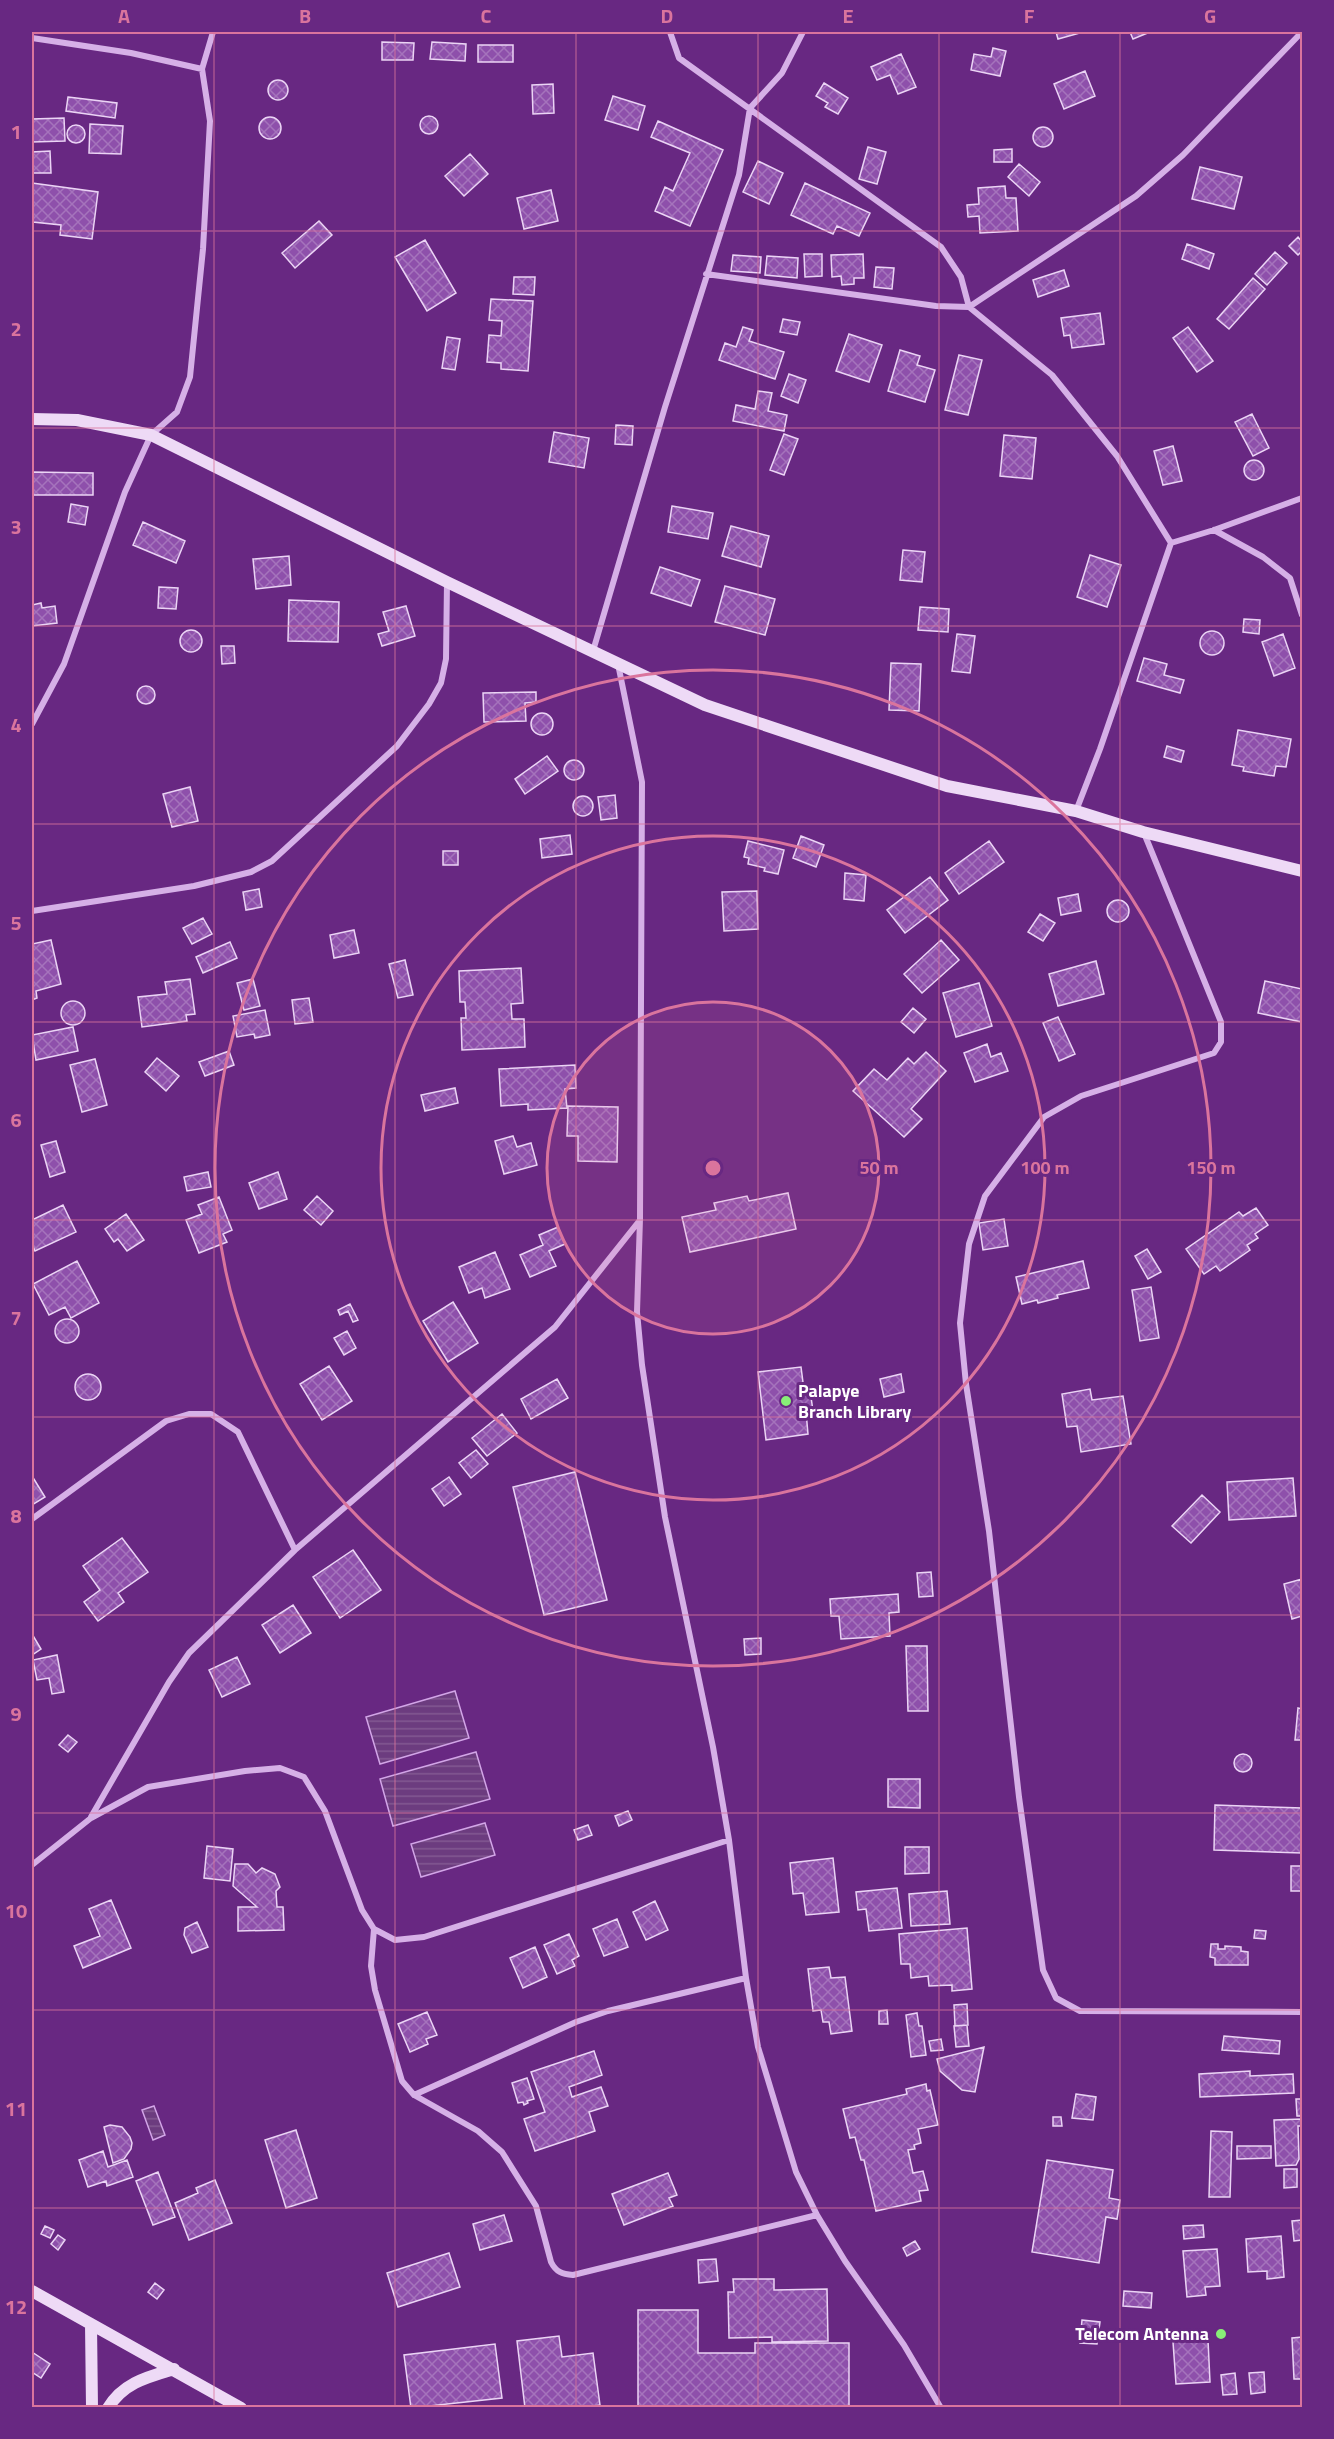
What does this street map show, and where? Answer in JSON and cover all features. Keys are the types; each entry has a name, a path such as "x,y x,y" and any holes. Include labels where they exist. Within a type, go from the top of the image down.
{"street":[{"path":"32,724 64,664 125,492 152,435 177,412 190,377 203,249 210,121 202,69 213,32"},
{"path":"670,32 679,58 941,247 961,277 969,307 1052,375 1117,456 1171,543"},
{"path":"592,651 706,274 739,175 750,108 782,73 803,32"},
{"path":"706,274 936,306 969,307 1136,196 1183,155 1302,32"},
{"path":"32,38 131,53 202,69"},
{"path":"32,419 77,420 152,435 447,582 705,705 947,786 1076,811 1143,832 1302,870"},
{"path":"1171,543 1302,498"},
{"path":"1214,530 1263,557 1290,578 1302,615"},
{"path":"1076,811 1100,749 1171,543"},
{"path":"32,911 194,886 251,872 272,861 397,746 429,704 441,683 446,659 447,582"},
{"path":"618,664 642,782 640,1219 637,1312 642,1365 665,1517 713,1747 729,1840 746,1978 758,2047 796,2172 817,2214 845,2261 904,2346 941,2408"},
{"path":"1143,832 1221,1022 1221,1042 1214,1053 1082,1096 1044,1118 985,1196 969,1244 960,1323 966,1384 989,1531 1019,1797 1043,1970 1056,1998 1080,2011 1302,2012"},
{"path":"91,1818 169,1682 189,1653 295,1550 555,1326 640,1219"},
{"path":"32,1519 166,1420 189,1414 211,1414 238,1432 295,1550"},
{"path":"32,1865 91,1818 148,1787 245,1771 280,1768 304,1777 325,1811 362,1910 374,1929 394,1940 424,1937 729,1840"},
{"path":"374,1929 371,1966 375,1990 402,2081 414,2095 478,2131 502,2152 536,2206 551,2262 562,2274 573,2275 817,2214"},
{"path":"414,2095 576,2022 608,2011 746,1978"},
{"path":"32,2291 241,2408"},
{"path":"91,2324 92,2408"},
{"path":"108,2408 123,2389 142,2379 174,2369"}],"shaded area":[{"path":"455,1691 469,1738 380,1764 366,1717"},
{"path":"476,1752 490,1799 393,1826 380,1779"},
{"path":"485,1823 495,1855 421,1877 411,1844"},
{"path":"154,2106 165,2135 153,2140 142,2110"}],"building":[{"path":"1056,32 1080,32 1080,33 1058,39"},
{"path":"1130,32 1150,32 1133,39"},
{"path":"382,42 414,43 413,60 382,60"},
{"path":"432,42 466,44 465,61 430,59"},
{"path":"478,45 513,45 513,62 478,62"},
{"path":"993,48 1006,51 1000,76 971,70 974,54 991,57"},
{"path":"901,54 916,87 898,94 890,75 877,80 871,67"},
{"path":"1085,71 1095,96 1064,109 1054,84"},
{"path":"274,80 282,80 288,86 288,94 282,100 274,100 268,94 268,86"},
{"path":"824,83 848,98 838,114 825,107 828,103 816,96"},
{"path":"553,84 554,113 533,114 532,85"},
{"path":"613,96 645,106 638,130 605,120"},
{"path":"68,97 117,103 115,118 66,111"},
{"path":"429,116 435,119 438,125 435,131 429,134 423,131 420,125 423,119"},
{"path":"270,117 278,120 281,128 278,136 270,139 262,136 259,128 262,120"},
{"path":"64,118 65,141 32,142 32,119"},
{"path":"658,121 723,150 690,226 655,211 665,187 673,191 690,153 651,137"},
{"path":"90,124 123,126 121,154 89,153"},
{"path":"72,125 80,125 85,130 83,141 72,143 67,138 67,130"},
{"path":"1043,127 1050,130 1053,137 1050,144 1043,147 1036,144 1033,137 1036,130"},
{"path":"868,147 886,152 877,184 859,179"},
{"path":"1012,149 1012,162 994,162 994,150"},
{"path":"50,151 51,173 32,173 32,152"},
{"path":"470,154 488,174 464,196 445,176"},
{"path":"758,161 783,173 769,204 743,192"},
{"path":"1019,164 1040,182 1029,196 1008,177"},
{"path":"1200,167 1242,177 1234,209 1192,199"},
{"path":"32,183 98,192 92,239 60,235 61,225 33,222"},
{"path":"805,183 870,213 859,236 837,226 833,234 791,215"},
{"path":"1005,186 1006,198 1016,198 1018,231 980,233 979,216 968,217 967,205 979,204 978,188"},
{"path":"551,190 558,221 524,229 517,198"},
{"path":"319,221 332,235 295,268 282,253"},
{"path":"1298,237 1302,242 1302,251 1298,255 1289,246"},
{"path":"425,240 456,293 427,311 395,257"},
{"path":"1187,244 1214,254 1209,269 1182,259"},
{"path":"1275,252 1287,263 1267,285 1255,274"},
{"path":"804,254 822,254 822,276 805,277"},
{"path":"863,254 864,278 854,278 854,284 842,285 841,276 832,277 831,255"},
{"path":"733,255 761,257 760,273 731,271"},
{"path":"767,256 798,258 797,278 765,275"},
{"path":"876,267 894,268 892,289 874,287"},
{"path":"1064,270 1069,286 1038,297 1033,280"},
{"path":"514,277 535,277 534,295 513,294"},
{"path":"1253,278 1265,289 1229,329 1217,319"},
{"path":"491,299 533,301 528,371 501,369 501,363 487,362 489,335 501,336 502,321 489,320"},
{"path":"1100,313 1104,344 1072,348 1070,335 1064,336 1061,318"},
{"path":"783,319 800,322 797,335 780,332"},
{"path":"743,327 753,330 749,341 784,352 775,379 719,360 725,343 736,347"},
{"path":"1188,327 1213,361 1197,372 1173,338"},
{"path":"849,334 882,345 869,382 836,371"},
{"path":"447,337 460,339 455,370 442,368"},
{"path":"900,350 920,356 917,365 935,370 925,402 888,391"},
{"path":"959,355 982,360 968,415 945,410"},
{"path":"789,374 806,380 798,403 781,396"},
{"path":"758,391 772,393 768,411 787,415 784,431 733,421 736,405 755,409"},
{"path":"1252,414 1269,448 1253,456 1235,422"},
{"path":"616,425 633,426 632,445 615,444"},
{"path":"554,432 589,438 584,468 549,462"},
{"path":"784,434 798,439 784,475 770,470"},
{"path":"1004,435 1036,438 1032,479 1000,476"},
{"path":"1173,446 1182,481 1163,485 1154,451"},
{"path":"1254,460 1261,463 1264,470 1261,477 1254,480 1247,477 1244,470 1247,463"},
{"path":"32,472 93,473 93,495 32,495"},
{"path":"71,504 88,507 85,525 68,522"},
{"path":"672,506 713,513 708,539 668,532"},
{"path":"143,522 185,541 176,563 133,545"},
{"path":"731,526 769,536 761,567 722,556"},
{"path":"903,550 925,552 922,582 900,580"},
{"path":"1090,555 1121,565 1107,607 1077,597"},
{"path":"289,556 291,585 256,589 253,559"},
{"path":"660,567 700,580 691,606 651,593"},
{"path":"725,586 775,599 765,635 715,622"},
{"path":"159,587 178,588 176,609 158,608"},
{"path":"289,600 339,602 338,642 288,641"},
{"path":"41,603 42,608 55,606 57,623 32,626 32,605"},
{"path":"406,606 415,636 382,646 378,634 389,631 383,612"},
{"path":"920,607 949,609 948,632 918,630"},
{"path":"1244,619 1260,620 1259,634 1243,632"},
{"path":"191,630 199,633 202,641 199,649 191,652 183,649 180,641 183,633"},
{"path":"1212,631 1217,632 1223,638 1223,648 1217,654 1212,655 1207,654 1201,648 1200,643 1201,638 1207,632"},
{"path":"957,634 975,636 970,673 952,671"},
{"path":"1283,634 1295,668 1274,676 1262,642"},
{"path":"221,646 234,646 235,663 222,664"},
{"path":"1144,658 1167,664 1164,675 1184,680 1180,693 1137,681"},
{"path":"891,663 921,664 919,711 889,710"},
{"path":"146,686 154,691 155,695 150,703 146,704 138,699 137,695 142,687"},
{"path":"536,692 536,702 525,703 526,721 484,722 483,693"},
{"path":"542,713 550,716 553,724 550,732 542,735 534,732 531,724 534,716"},
{"path":"1238,730 1291,739 1286,767 1276,766 1274,776 1243,771 1244,767 1232,765"},
{"path":"1167,746 1184,751 1181,762 1164,757"},
{"path":"547,756 558,771 525,794 515,779"},
{"path":"574,760 581,763 584,770 581,777 574,780 567,777 564,770 567,763"},
{"path":"190,787 198,821 172,827 163,794"},
{"path":"615,795 617,818 601,820 598,797"},
{"path":"583,796 590,799 593,806 590,813 583,816 576,813 573,806 576,799"},
{"path":"570,835 572,854 542,858 540,839"},
{"path":"801,836 824,845 816,867 793,858"},
{"path":"748,841 784,850 778,874 748,864 749,858 744,857"},
{"path":"989,841 1004,862 959,894 945,873"},
{"path":"443,851 458,851 458,865 443,865"},
{"path":"845,873 866,875 864,901 844,899"},
{"path":"930,877 948,900 905,933 887,910"},
{"path":"259,889 262,907 246,910 243,892"},
{"path":"757,891 758,929 724,931 722,892"},
{"path":"1078,894 1081,911 1061,915 1058,898"},
{"path":"1118,900 1128,907 1129,911 1122,921 1118,922 1108,915 1107,911 1114,901"},
{"path":"1040,914 1055,923 1043,941 1028,932"},
{"path":"203,918 212,934 192,944 183,928"},
{"path":"354,930 359,953 334,958 330,935"},
{"path":"51,940 61,984 36,991 37,998 32,1000 32,944"},
{"path":"941,940 959,960 922,993 904,974"},
{"path":"230,942 237,958 203,973 196,957"},
{"path":"405,960 413,995 398,998 389,964"},
{"path":"1096,961 1104,994 1058,1006 1049,974"},
{"path":"521,968 523,1003 511,1004 512,1019 524,1019 525,1047 462,1050 461,1018 466,1018 465,1002 460,1002 459,971"},
{"path":"190,979 195,1014 186,1015 187,1021 142,1027 138,997 167,994 165,982"},
{"path":"253,979 260,1006 244,1010 237,983"},
{"path":"1265,981 1302,989 1302,1022 1258,1013"},
{"path":"979,983 992,1026 956,1037 943,993"},
{"path":"309,998 313,1022 295,1024 292,1000"},
{"path":"73,1001 82,1004 85,1013 82,1022 73,1025 64,1022 61,1013 64,1004"},
{"path":"913,1008 926,1019 914,1033 901,1022"},
{"path":"265,1010 270,1035 255,1038 254,1034 237,1037 233,1016"},
{"path":"1058,1017 1075,1054 1059,1061 1043,1023"},
{"path":"73,1027 78,1051 36,1060 32,1035"},
{"path":"987,1044 991,1057 1001,1053 1008,1071 975,1082 964,1053"},
{"path":"229,1051 234,1065 205,1076 199,1062"},
{"path":"926,1052 946,1071 911,1109 922,1119 904,1137 853,1091 874,1069 887,1080 908,1058 914,1064"},
{"path":"157,1058 179,1076 166,1091 145,1072"},
{"path":"95,1059 107,1105 82,1112 70,1065"},
{"path":"575,1065 576,1088 565,1089 567,1108 528,1110 528,1104 501,1106 499,1069"},
{"path":"455,1088 458,1103 425,1111 421,1095"},
{"path":"568,1106 618,1107 617,1162 578,1161 578,1136 567,1136"},
{"path":"513,1136 517,1147 531,1143 537,1165 504,1174 495,1141"},
{"path":"56,1141 65,1172 50,1177 41,1145"},
{"path":"208,1172 211,1187 187,1191 184,1177"},
{"path":"278,1172 287,1199 259,1209 249,1183"},
{"path":"788,1193 796,1229 690,1252 682,1217 716,1210 714,1203 747,1196 749,1201"},
{"path":"317,1196 333,1211 321,1225 304,1210"},
{"path":"219,1197 232,1230 223,1234 227,1242 199,1253 186,1220 202,1214 198,1205"},
{"path":"63,1205 76,1232 35,1251 32,1244 32,1220"},
{"path":"1256,1208 1268,1225 1255,1234 1258,1238 1247,1245 1250,1250 1220,1271 1216,1266 1204,1274 1186,1249 1239,1212 1243,1216"},
{"path":"126,1214 144,1240 127,1251 118,1239 114,1242 105,1229"},
{"path":"1004,1219 1008,1246 983,1250 979,1223"},
{"path":"558,1227 565,1244 549,1251 556,1266 530,1277 520,1255 543,1245 539,1235"},
{"path":"1147,1249 1161,1272 1148,1279 1135,1256"},
{"path":"495,1252 510,1289 485,1298 482,1288 469,1293 459,1267"},
{"path":"77,1261 99,1303 71,1318 65,1307 49,1315 33,1284"},
{"path":"1083,1261 1089,1288 1057,1295 1058,1298 1038,1303 1037,1300 1022,1304 1016,1277"},
{"path":"1151,1287 1159,1338 1140,1341 1132,1290"},
{"path":"453,1302 478,1343 448,1362 423,1321"},
{"path":"350,1304 358,1320 353,1322 348,1311 340,1315 338,1310"},
{"path":"67,1319 76,1322 79,1331 76,1340 67,1343 58,1340 55,1331 58,1322"},
{"path":"347,1331 356,1348 344,1355 334,1338"},
{"path":"329,1366 352,1401 322,1420 300,1384"},
{"name":"Palapye Branch Library","path":"801,1367 804,1390 810,1390 813,1411 806,1412 808,1434 766,1440 758,1372"},
{"path":"88,1374 97,1378 101,1387 97,1396 88,1400 79,1396 75,1387 79,1378"},
{"path":"901,1374 904,1392 884,1397 880,1379"},
{"path":"557,1379 568,1398 531,1419 521,1399"},
{"path":"1090,1389 1092,1400 1123,1396 1131,1444 1081,1452 1077,1426 1067,1427 1062,1394"},
{"path":"502,1414 517,1433 487,1456 472,1438"},
{"path":"476,1450 488,1464 471,1478 459,1463"},
{"path":"575,1472 607,1600 544,1615 513,1487"},
{"path":"32,1476 45,1497 32,1505"},
{"path":"449,1477 461,1494 444,1506 432,1489"},
{"path":"1293,1478 1296,1516 1229,1520 1227,1482"},
{"path":"1202,1495 1220,1512 1191,1543 1172,1526"},
{"path":"122,1538 148,1572 118,1593 124,1602 98,1621 84,1602 100,1590 83,1566"},
{"path":"353,1550 381,1590 340,1618 313,1577"},
{"path":"931,1572 933,1596 919,1597 917,1573"},
{"path":"1302,1579 1302,1616 1292,1619 1284,1584"},
{"path":"898,1594 899,1612 889,1613 890,1636 841,1639 839,1616 831,1616 830,1599"},
{"path":"293,1605 311,1633 280,1653 262,1625"},
{"path":"32,1634 41,1649 32,1655"},
{"path":"761,1638 761,1654 745,1655 744,1639"},
{"path":"906,1646 927,1646 928,1711 908,1711"},
{"path":"57,1655 64,1692 52,1694 49,1678 37,1680 33,1660"},
{"path":"237,1657 250,1684 222,1697 209,1670"},
{"path":"1298,1708 1302,1709 1302,1740 1295,1740"},
{"path":"68,1735 77,1742 68,1752 59,1745"},
{"path":"1243,1754 1249,1757 1252,1763 1249,1769 1243,1772 1237,1769 1234,1763 1237,1757"},
{"path":"888,1779 920,1779 920,1808 888,1807"},
{"path":"1215,1805 1302,1808 1302,1853 1214,1850"},
{"path":"628,1811 632,1820 619,1826 615,1816"},
{"path":"588,1825 592,1835 578,1840 574,1830"},
{"path":"207,1846 233,1849 230,1881 204,1878"},
{"path":"905,1847 929,1847 929,1873 905,1874"},
{"path":"833,1858 839,1912 806,1915 803,1893 793,1894 790,1863"},
{"path":"235,1864 248,1864 256,1873 262,1868 275,1874 280,1887 276,1891 277,1907 283,1907 284,1930 238,1931 238,1907 257,1907 233,1886"},
{"path":"1291,1866 1302,1866 1302,1891 1291,1891"},
{"path":"897,1888 902,1928 869,1931 866,1909 858,1910 856,1892"},
{"path":"947,1891 950,1924 911,1926 909,1894"},
{"path":"111,1900 131,1948 83,1968 74,1946 100,1936 89,1909"},
{"path":"655,1901 668,1930 646,1940 633,1912"},
{"path":"617,1919 628,1947 604,1956 593,1929"},
{"path":"197,1922 208,1947 192,1953 184,1935 185,1928"},
{"path":"967,1928 972,1989 952,1991 952,1985 929,1986 928,1976 911,1978 910,1964 901,1964 899,1934"},
{"path":"1255,1930 1266,1931 1265,1939 1254,1938"},
{"path":"569,1934 579,1956 572,1960 575,1966 557,1974 544,1945"},
{"path":"1211,1944 1218,1944 1218,1949 1225,1949 1225,1946 1241,1947 1241,1951 1248,1952 1248,1965 1215,1965 1215,1958 1210,1957"},
{"path":"535,1947 547,1977 523,1988 510,1958"},
{"path":"829,1967 831,1978 845,1977 852,2031 831,2034 829,2022 823,2022 821,2010 813,2011 808,1969"},
{"path":"967,2004 968,2025 955,2026 954,2005"},
{"path":"887,2010 888,2024 879,2024 879,2011"},
{"path":"427,2012 437,2035 426,2039 428,2044 410,2052 398,2024"},
{"path":"917,2013 919,2026 922,2026 926,2055 911,2057 906,2015"},
{"path":"967,2025 969,2046 956,2047 954,2026"},
{"path":"1224,2036 1280,2041 1279,2054 1222,2050"},
{"path":"941,2039 943,2050 931,2051 929,2041"},
{"path":"984,2047 975,2092 962,2090 940,2071 937,2059"},
{"path":"594,2051 602,2075 569,2087 572,2097 601,2087 608,2106 589,2112 595,2131 535,2151 524,2119 545,2112 531,2072"},
{"path":"1250,2071 1250,2076 1293,2074 1294,2093 1200,2097 1199,2074"},
{"path":"527,2078 534,2099 527,2101 528,2103 524,2105 523,2102 518,2103 512,2083"},
{"path":"926,2084 927,2091 930,2090 938,2125 918,2129 921,2143 914,2145 915,2149 908,2150 913,2173 923,2171 928,2190 919,2191 921,2201 876,2211 864,2160 861,2160 855,2137 850,2138 843,2109 907,2094 906,2089"},
{"path":"1076,2094 1096,2097 1093,2120 1072,2118"},
{"path":"1296,2099 1302,2099 1302,2116 1297,2116"},
{"path":"1053,2117 1061,2117 1062,2126 1053,2126"},
{"path":"1302,2119 1302,2126 1298,2126 1299,2159 1296,2165 1276,2166 1274,2120"},
{"path":"110,2125 122,2127 132,2143 124,2159 113,2163 104,2127"},
{"path":"296,2130 317,2198 286,2208 265,2140"},
{"path":"1211,2131 1232,2132 1230,2197 1209,2197"},
{"path":"1237,2146 1271,2146 1271,2158 1237,2159"},
{"path":"103,2151 108,2167 127,2160 133,2177 107,2186 106,2181 88,2187 79,2160"},
{"path":"1047,2160 1113,2170 1109,2198 1120,2200 1117,2219 1106,2217 1099,2263 1032,2252"},
{"path":"1284,2169 1297,2169 1297,2187 1284,2188"},
{"path":"158,2172 175,2217 153,2225 136,2181"},
{"path":"668,2173 677,2195 669,2198 673,2206 624,2225 612,2194"},
{"path":"215,2180 232,2223 189,2240 175,2203 198,2193 196,2188"},
{"path":"504,2215 512,2241 480,2250 473,2224"},
{"path":"1302,2220 1302,2240 1294,2241 1292,2221"},
{"path":"1203,2225 1204,2237 1184,2239 1183,2226"},
{"path":"45,2226 54,2230 50,2238 41,2234"},
{"path":"58,2235 65,2240 58,2250 51,2244"},
{"path":"1281,2236 1284,2277 1267,2279 1267,2271 1248,2272 1246,2239"},
{"path":"915,2241 920,2249 907,2256 903,2248"},
{"path":"1217,2249 1220,2286 1205,2287 1206,2295 1187,2297 1183,2251"},
{"path":"449,2253 460,2287 398,2307 387,2273"},
{"path":"716,2259 718,2281 699,2283 698,2260"},
{"path":"733,2279 774,2279 774,2290 827,2289 828,2341 772,2342 772,2337 729,2338 728,2292 734,2292"},
{"path":"155,2283 164,2290 157,2299 148,2292"},
{"path":"1124,2291 1152,2293 1151,2308 1123,2306"},
{"path":"638,2310 698,2310 698,2353 755,2353 755,2343 849,2343 849,2408 638,2408"},
{"path":"1082,2320 1100,2322 1097,2344 1080,2343"},
{"path":"559,2336 562,2357 593,2353 600,2405 580,2408 525,2408 517,2341"},
{"path":"1302,2337 1302,2379 1294,2379 1292,2338"},
{"path":"1208,2340 1210,2382 1176,2384 1173,2342"},
{"path":"495,2344 502,2398 411,2408 404,2355"},
{"path":"32,2352 50,2364 41,2378 32,2372"},
{"path":"1264,2372 1265,2392 1251,2394 1249,2373"},
{"path":"1235,2373 1237,2394 1223,2395 1221,2375"}],"place":[{"name":"Palapye Branch Library","path":"786,1401"},
{"name":"Telecom Antenna","path":"1221,2334"}]}
